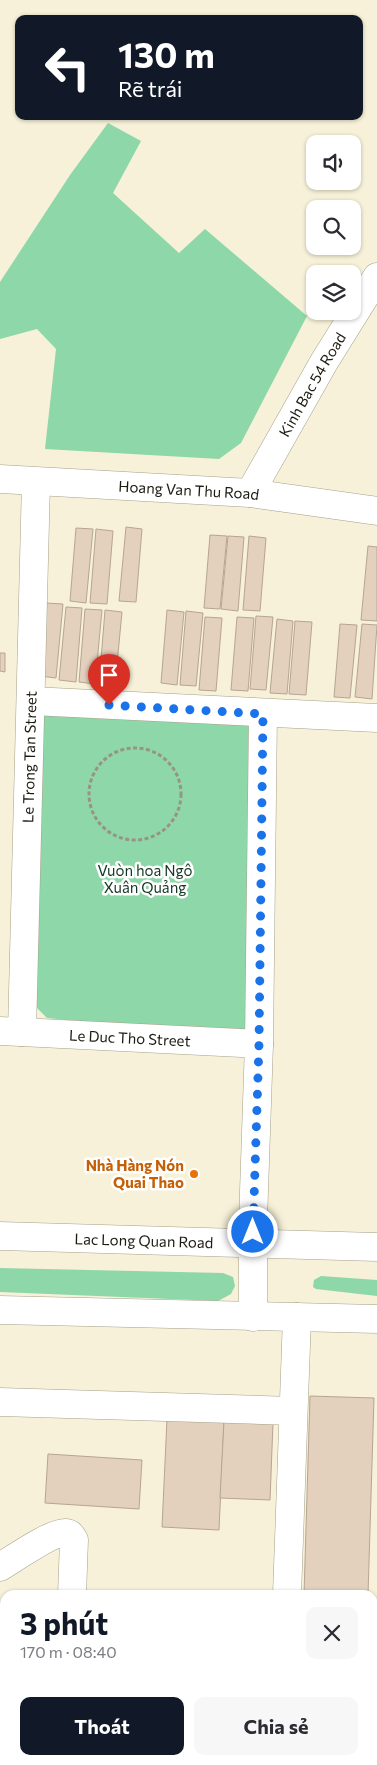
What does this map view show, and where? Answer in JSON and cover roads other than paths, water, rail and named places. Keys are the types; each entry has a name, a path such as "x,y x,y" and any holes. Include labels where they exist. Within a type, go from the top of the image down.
{"street":[{"name":"Kinh Bac 54 Road","path":"250,493 324,362 377,277"},
{"name":"Hoang Van Thu Road","path":"0,479 250,493 377,510"},
{"name":"Le Trong Tan Street","path":"11,1032 32,701 36,482"},
{"path":"32,701 263,714 377,718"},
{"path":"253,1317 263,714"},
{"name":"Le Duc Tho Street","path":"11,1032 259,1044"},
{"name":"Lac Long Quan Road","path":"0,1236 377,1247"},
{"path":"0,1310 377,1319"},
{"path":"287,1590 297,1317"},
{"path":"0,1402 294,1411"},
{"path":"0,1567 55,1536 65,1533 72,1535 74,1540 72,1590"}],"place":[{"name":"Nhà Hàng Nón Quai Thao","path":"194,1174"}],"park label":[{"name":"Vuòn hoa Ngô Xuân Quảng","path":"145,878"}]}
